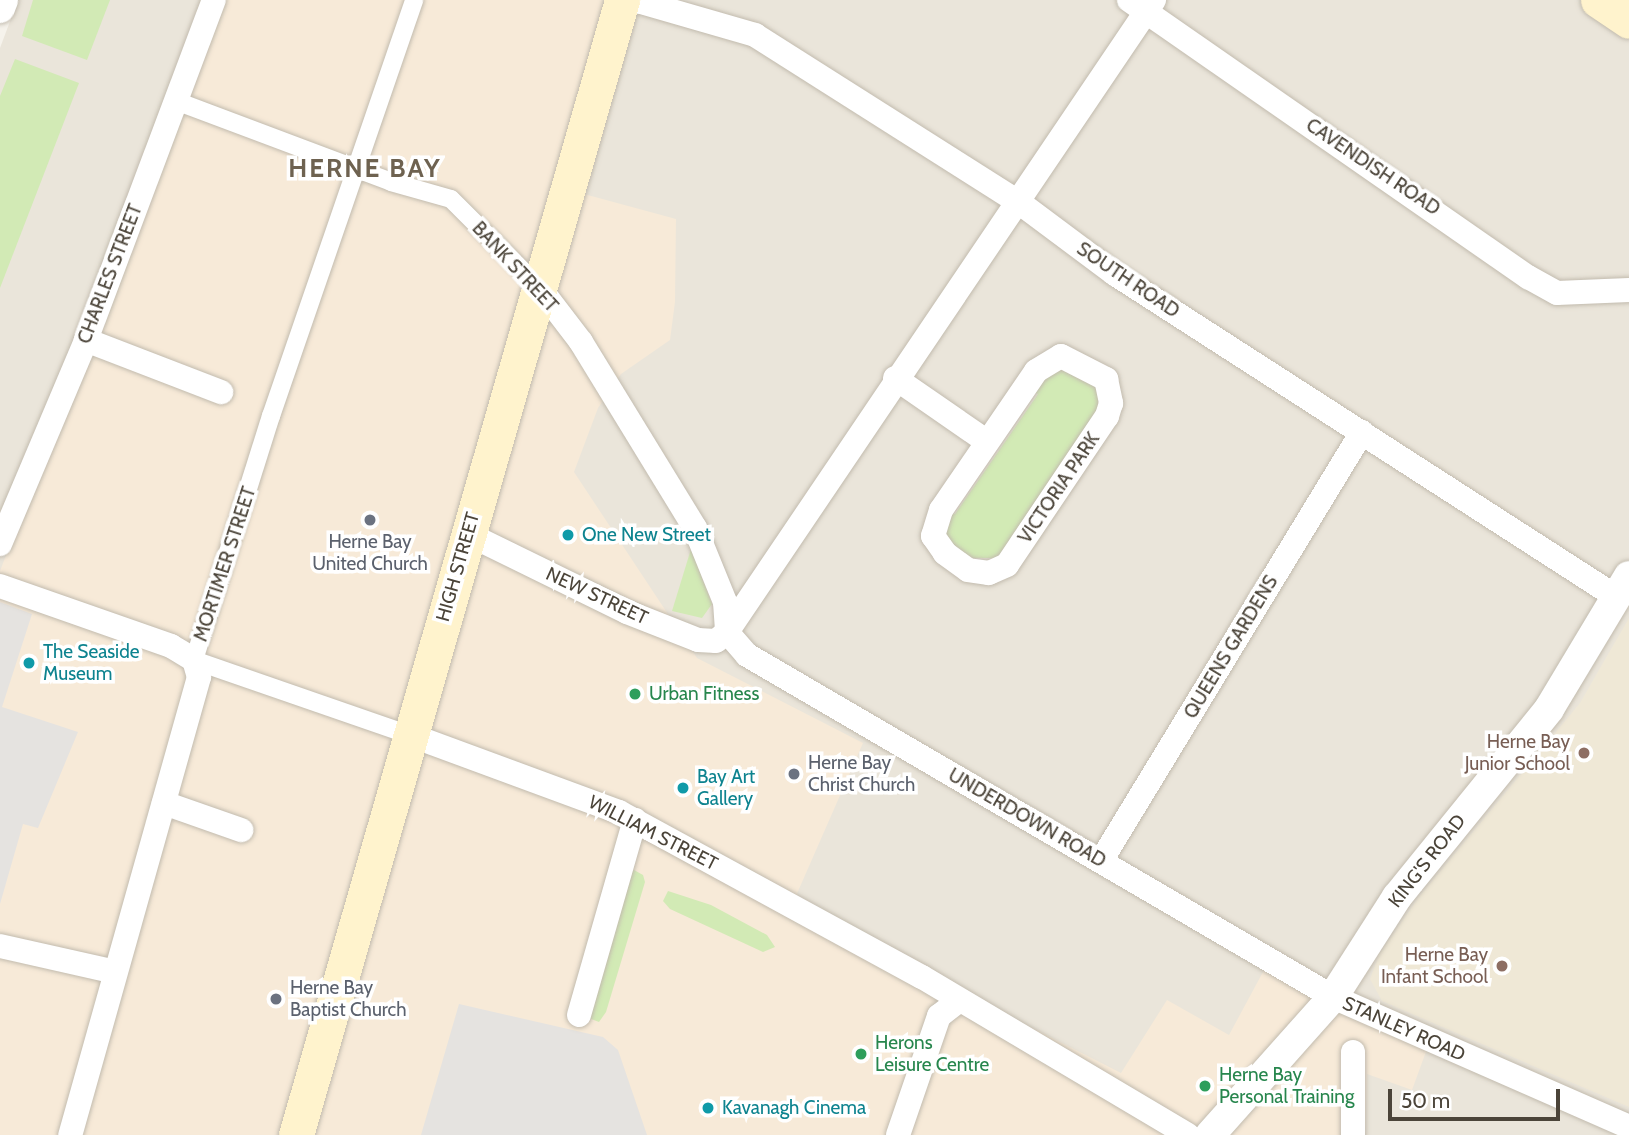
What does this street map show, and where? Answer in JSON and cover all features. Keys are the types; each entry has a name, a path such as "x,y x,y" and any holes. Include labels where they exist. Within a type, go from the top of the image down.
{"main road":[{"name":"HIGH STREET","path":"296,1135 621,0"},
{"path":"1598,0 1629,21"}],"street":[{"path":"0,8 3,0"},
{"name":"CHARLES STREET","path":"0,544 86,340 214,0"},
{"name":"MORTIMER STREET","path":"70,1135 199,685 194,660 271,416 414,0"},
{"name":"SOUTH ROAD","path":"621,0 641,2 755,35 1020,202 1115,274 1362,432 1624,587"},
{"path":"727,632 895,378 1020,202 1143,4"},
{"name":"CAVENDISH ROAD","path":"1143,4 1528,277 1557,293 1629,290"},
{"name":"BANK STREET","path":"176,101 357,166 391,182 451,199 539,288 581,342 695,528 725,602 727,632"},
{"path":"86,340 221,393"},
{"name":"VICTORIA PARK","path":"1061,356 1077,360 1105,379 1111,403 1107,416 1007,565 989,573 968,570 945,553 933,536 941,510 986,441 1049,360 1061,356"},
{"path":"895,378 986,441"},
{"name":"QUEENS GARDENS","path":"1101,862 1362,432"},
{"name":"NEW STREET","path":"468,534 627,612 698,640 716,641 727,632"},
{"name":"WILLIAM STREET","path":"0,586 171,646 194,660 601,803 958,1001 1188,1135"},
{"name":"KING'S ROAD","path":"1210,1135 1333,997 1397,897 1549,709 1624,587"},
{"name":"UNDERDOWN ROAD","path":"727,632 747,655 1333,997"},
{"path":"164,803 241,830"},
{"path":"579,1015 635,820"},
{"path":"0,946 115,972"},
{"name":"STANLEY ROAD","path":"1333,997 1629,1127"},
{"path":"898,1135 939,1016 958,1001"},
{"path":"1353,1052 1353,1135"}],"shaded area":[{"path":"18,0 1629,0 1629,1135 0,1135 0,48"},
{"path":"219,0 635,0 573,191 676,219 675,302 670,340 621,374 598,408 574,472 697,658 863,743 792,905 1121,1073 1167,1000 1229,1035 1270,959 1431,1038 1412,1090 1367,1074 1365,1135 0,1135 0,571"},
{"path":"0,602 32,614 2,707 78,732 38,828 23,824 0,904"},
{"name":"Herne Bay Infant School","path":"1629,618 1629,1107 1382,1001 1370,979 1380,953 1419,897 1580,703"},
{"path":"459,1004 603,1037 618,1050 647,1135 421,1135"}],"green space":[{"path":"33,0 110,0 87,60 22,36"},
{"path":"15,59 79,83 0,288 0,96"},
{"path":"1055,366 1099,384 1098,409 1000,558 962,558 945,535 949,512 955,514 1038,394 1029,390"},
{"path":"691,549 712,604 702,618 672,611"},
{"path":"634,870 643,875 645,882 606,1012 599,1022 586,1017 628,873"},
{"path":"668,891 711,905 767,935 775,947 763,952 670,909 663,901"}],"place":[{"name":"Herne Bay United Church","path":"370,520"},
{"name":"One New Street","path":"568,535"},
{"name":"The Seaside Museum","path":"29,663"},
{"name":"Urban Fitness","path":"635,694"},
{"name":"Herne Bay Junior School","path":"1584,753"},
{"name":"Herne Bay Christ Church","path":"794,774"},
{"name":"Bay Art Gallery","path":"683,788"},
{"name":"Herne Bay Infant School","path":"1502,966"},
{"name":"Herne Bay Baptist Church","path":"276,999"},
{"name":"Herons Leisure Centre","path":"861,1054"},
{"name":"Herne Bay Personal Training","path":"1205,1086"},
{"name":"Kavanagh Cinema","path":"708,1108"}],"district":[{"name":"HERNE BAY","path":"365,169"}]}
